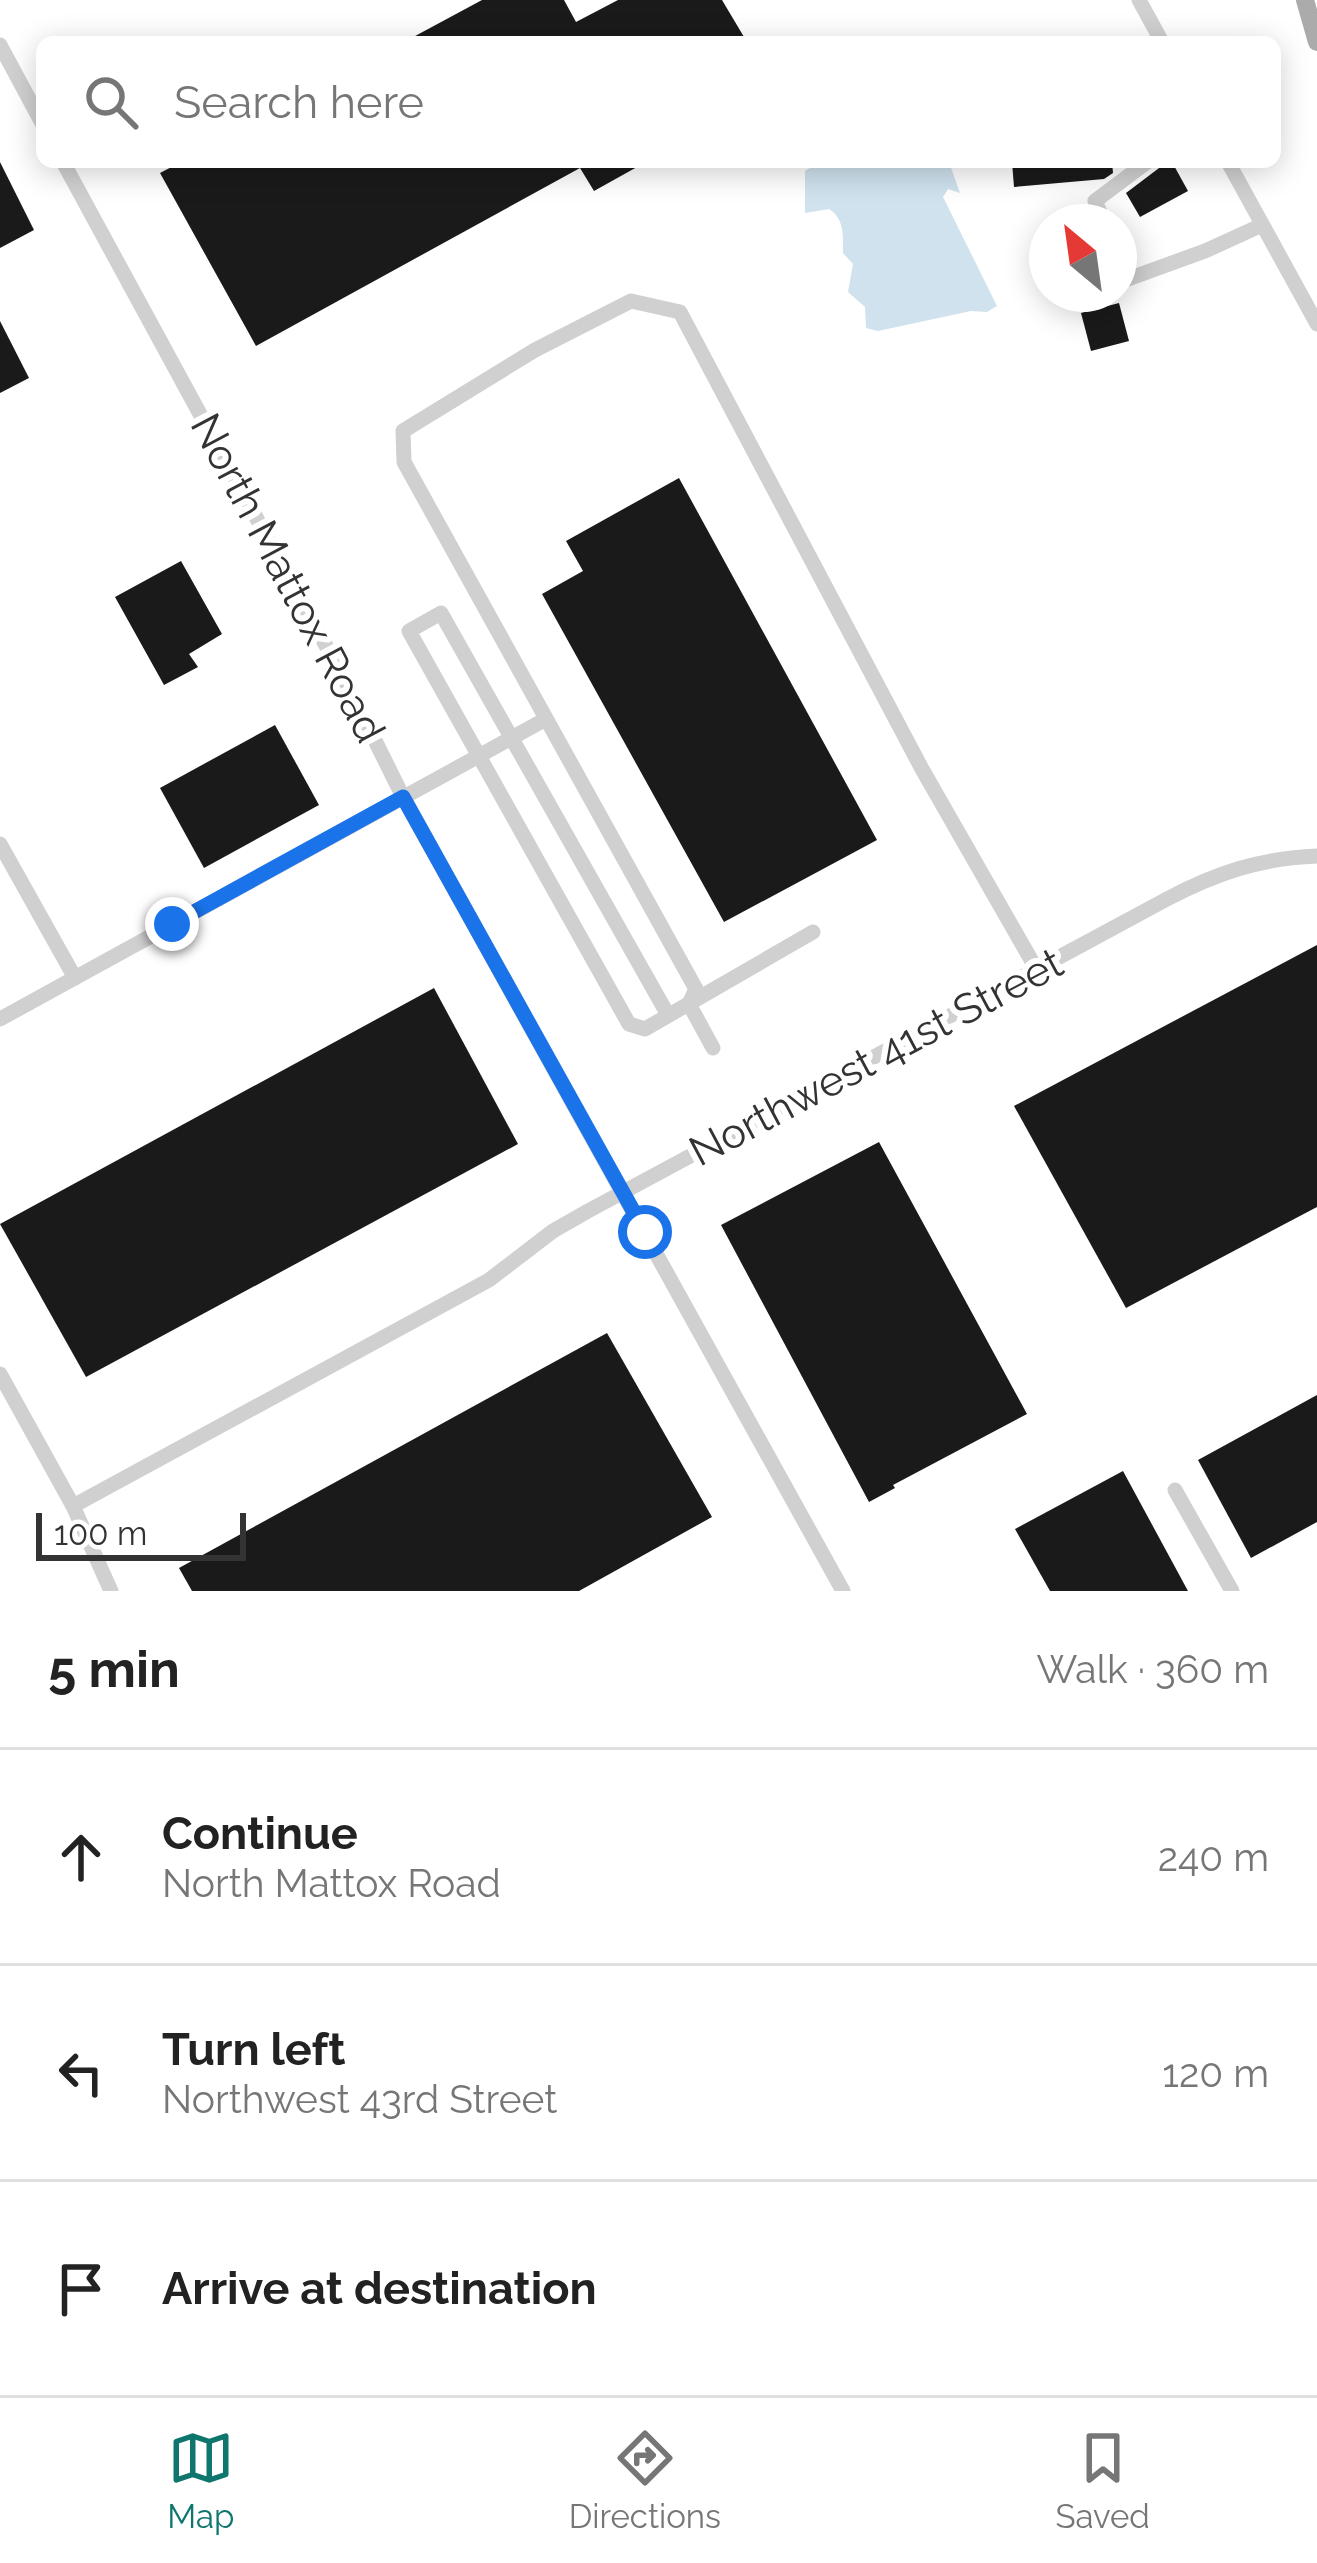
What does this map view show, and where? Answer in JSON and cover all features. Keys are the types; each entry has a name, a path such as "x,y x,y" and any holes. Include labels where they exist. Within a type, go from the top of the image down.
{"main road":[{"path":"1305,0 1317,42"}],"street":[{"path":"1139,0 1159,36"},
{"path":"0,45 36,112"},
{"name":"North Mattox Road","path":"66,168 350,690 403,797 843,1591"},
{"path":"1097,204 1140,168"},
{"path":"1231,168 1317,324"},
{"path":"1137,276 1262,225"},
{"path":"689,1004 696,989 404,462 403,431 535,350 632,301 680,312 922,769 1036,970"},
{"path":"668,1015 442,613 410,631 629,1024 645,1029 813,932"},
{"path":"0,1019 546,719"},
{"path":"0,844 75,978"},
{"name":"Northwest 41st Street","path":"74,1506 489,1280 553,1232 1036,970 1224,872 1286,857 1317,856"},
{"path":"689,1004 712,1048"},
{"path":"0,1374 74,1506 111,1591"},
{"path":"1175,1490 1232,1591"}],"water":[{"path":"951,168 960,193 948,189 943,197 997,306 987,312 971,311 878,331 866,328 865,307 848,292 853,264 843,253 838,218 829,209 805,213 805,171"}],"building":[{"path":"482,0 564,0 576,22 618,0 722,0 743,36 415,36"},
{"path":"0,162 34,230 0,248"},
{"path":"170,168 580,168 256,346 160,173"},
{"path":"580,168 635,168 594,191"},
{"path":"1012,168 1113,168 1104,179 1014,187"},
{"path":"1159,168 1175,168 1188,191 1140,217 1137,204 1126,193"},
{"path":"1121,312 1129,341 1091,351 1081,313"},
{"path":"0,321 29,378 0,393"},
{"path":"679,478 877,840 724,922 542,594 583,571 566,541"},
{"path":"181,561 222,634 189,654 198,667 164,685 115,597"},
{"path":"275,725 319,805 204,868 160,788"},
{"path":"1317,945 1317,1207 1126,1308 1014,1106"},
{"path":"434,988 518,1144 86,1377 0,1224"},
{"path":"879,1142 1027,1414 869,1502 721,1225"},
{"path":"607,1333 712,1517 579,1591 192,1591 179,1568"},
{"path":"1317,1395 1317,1522 1251,1558 1198,1460"},
{"path":"1123,1471 1188,1591 1050,1591 1015,1529"}],"route":[{"path":"172,924 403,797 645,1232"}]}
